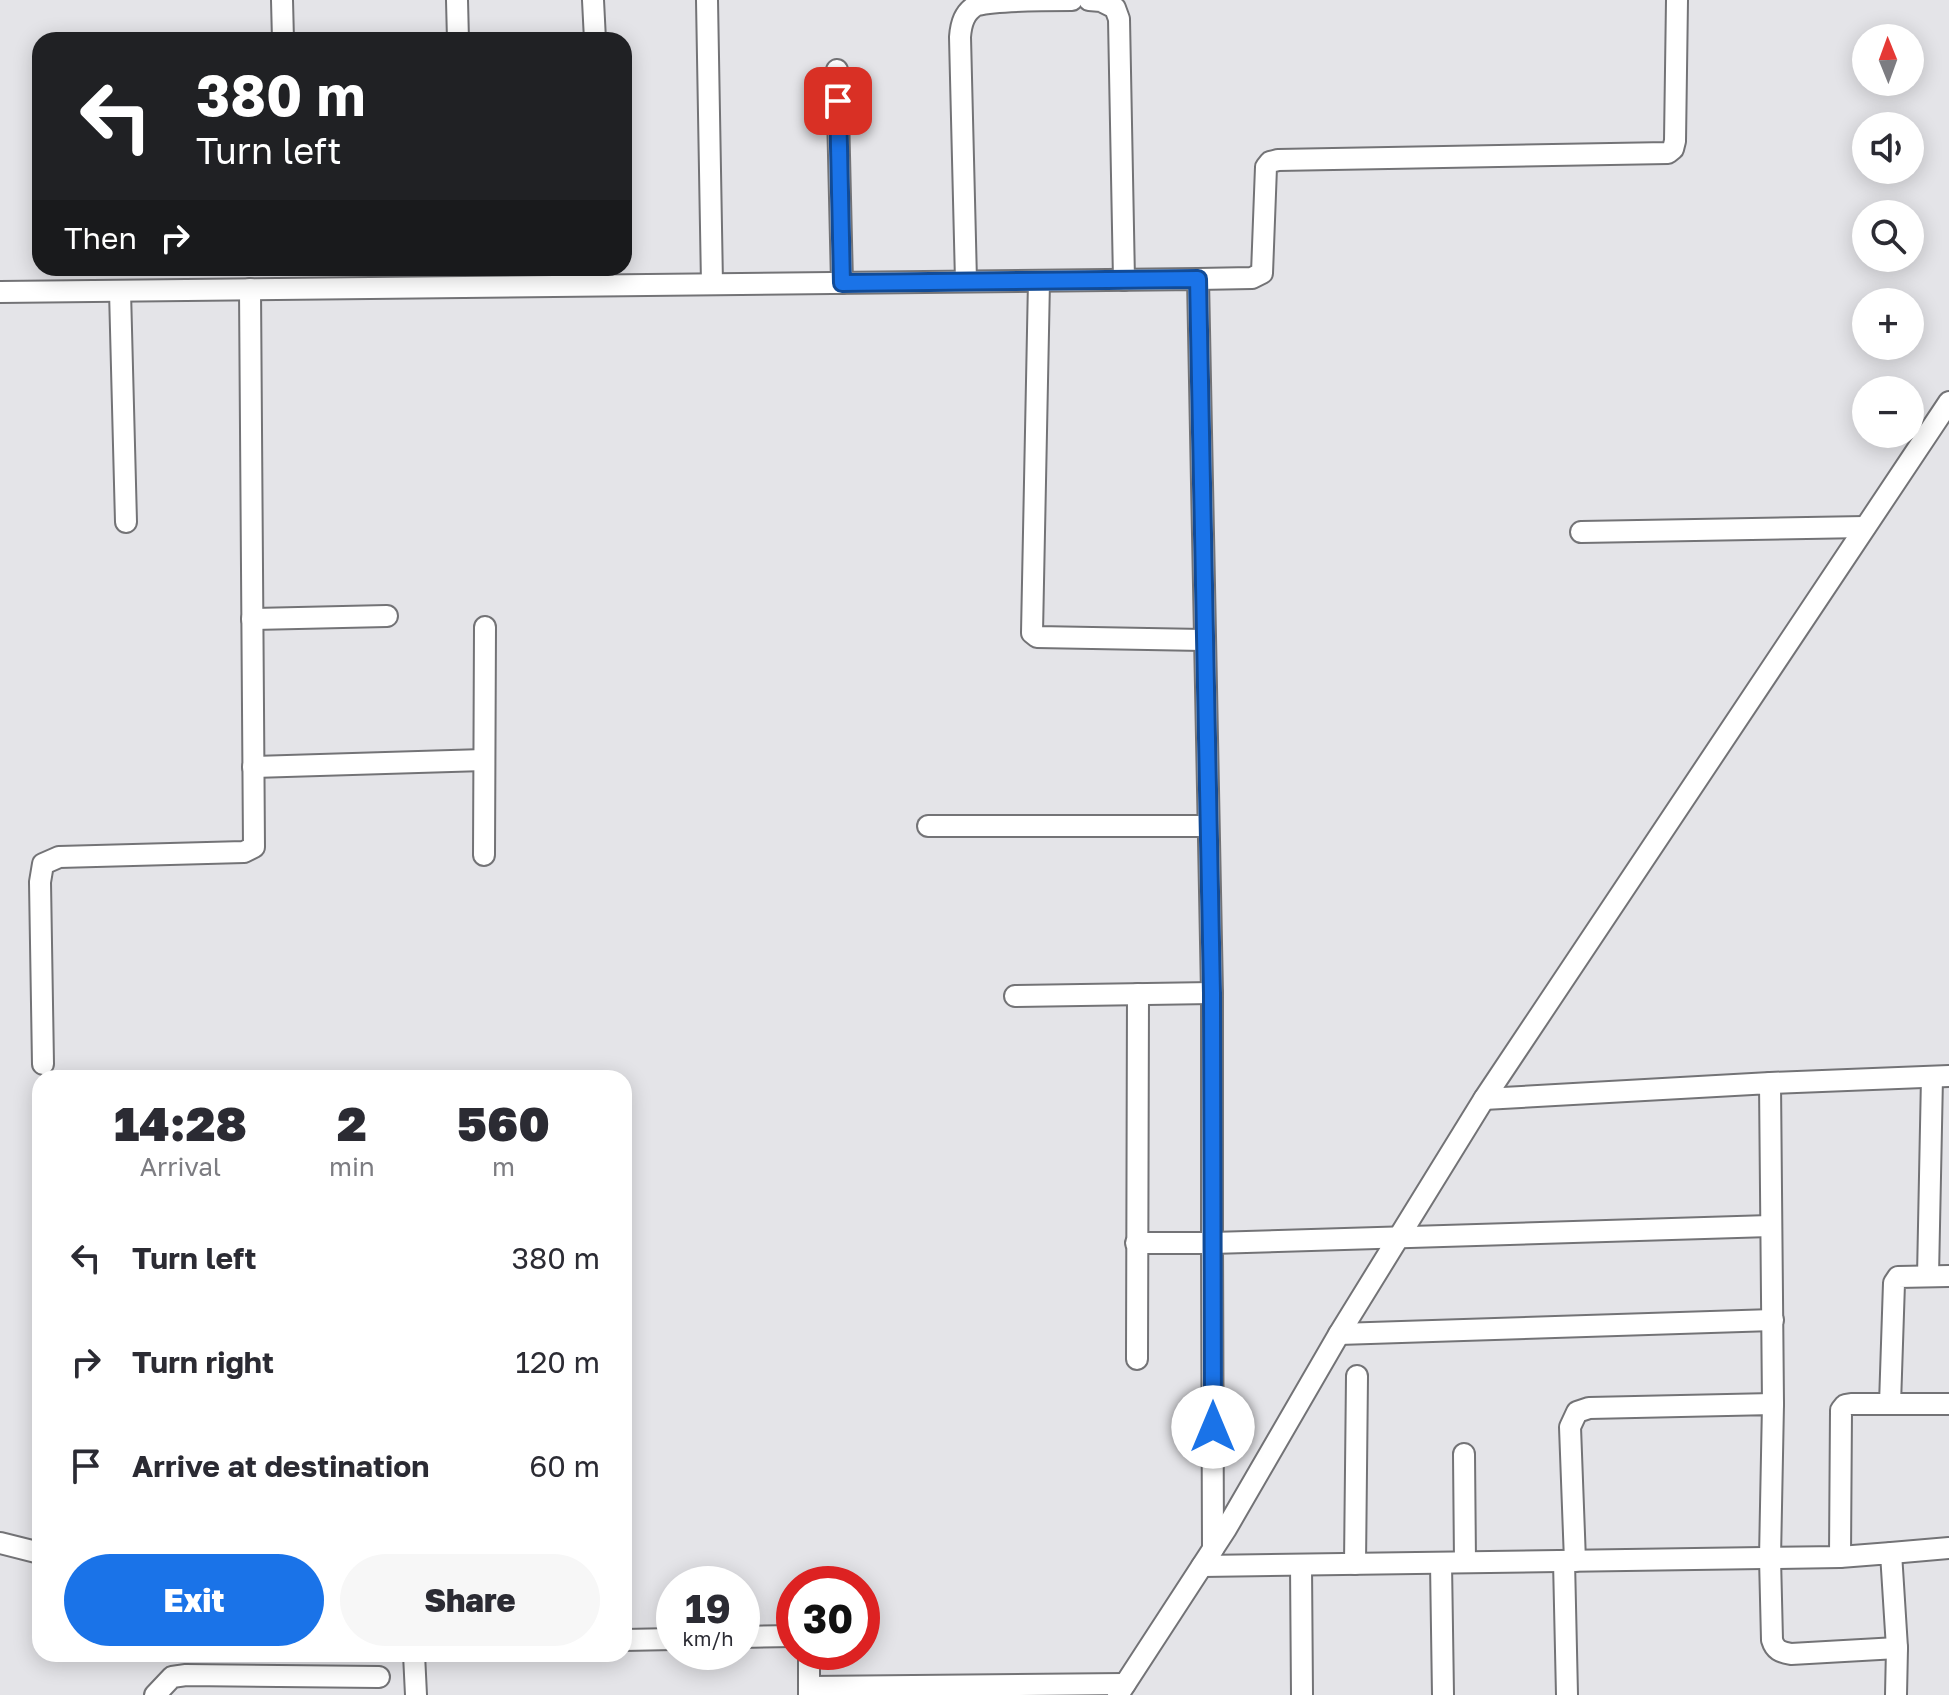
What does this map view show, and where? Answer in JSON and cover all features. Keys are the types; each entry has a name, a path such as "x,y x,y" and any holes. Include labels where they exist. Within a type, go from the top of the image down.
{"street":[{"path":"282,0 283,32"},
{"path":"457,0 458,32"},
{"path":"593,0 595,32"},
{"path":"707,0 712,284"},
{"path":"966,281 960,37 965,15 977,5 993,1 1072,0"},
{"path":"1089,0 1101,1 1115,8 1119,19 1124,280"},
{"path":"0,292 250,289 285,278 603,277 712,284 1252,278 1262,273 1266,167 1270,162 1668,153 1675,141 1677,0"},
{"path":"837,70 842,283"},
{"path":"1198,279 1212,993 1208,1557"},
{"path":"1039,281 1032,633 1037,637 1203,640"},
{"path":"43,1064 40,882 43,864 59,857 250,851 254,847 250,289"},
{"path":"120,291 126,522"},
{"path":"809,1670 809,1691 1121,1690 1208,1557 1339,1334 1484,1099 1949,402"},
{"path":"1581,532 1865,527"},
{"path":"252,619 387,616"},
{"path":"484,855 485,627"},
{"path":"253,767 484,760"},
{"path":"928,826 1208,826"},
{"path":"1015,996 1212,993"},
{"path":"1137,1359 1138,994"},
{"path":"1484,1099 1941,1076 1928,1276"},
{"path":"1770,1083 1772,1640 1781,1653 1897,1648"},
{"path":"1136,1243 1398,1239 1770,1226"},
{"path":"1890,1404 1894,1283 1898,1277 1949,1276"},
{"path":"1339,1334 1773,1320"},
{"path":"1355,1564 1357,1376"},
{"path":"1567,1695 1570,1427 1577,1412 1589,1408 1773,1404"},
{"path":"1840,1557 1841,1410 1851,1404 1949,1404"},
{"path":"1464,1454 1465,1562"},
{"path":"0,1543 32,1551"},
{"path":"1208,1557 1301,1565 1840,1557 1949,1548"},
{"path":"1891,1553 1897,1648 1896,1695"},
{"path":"1441,1563 1443,1695"},
{"path":"1301,1565 1302,1695"},
{"path":"632,1640 656,1639"},
{"path":"414,1662 416,1695"},
{"path":"155,1695 172,1677 186,1675 379,1677"}],"route":[{"path":"838,101 842,283 1198,279 1212,993 1213,1427"}]}
